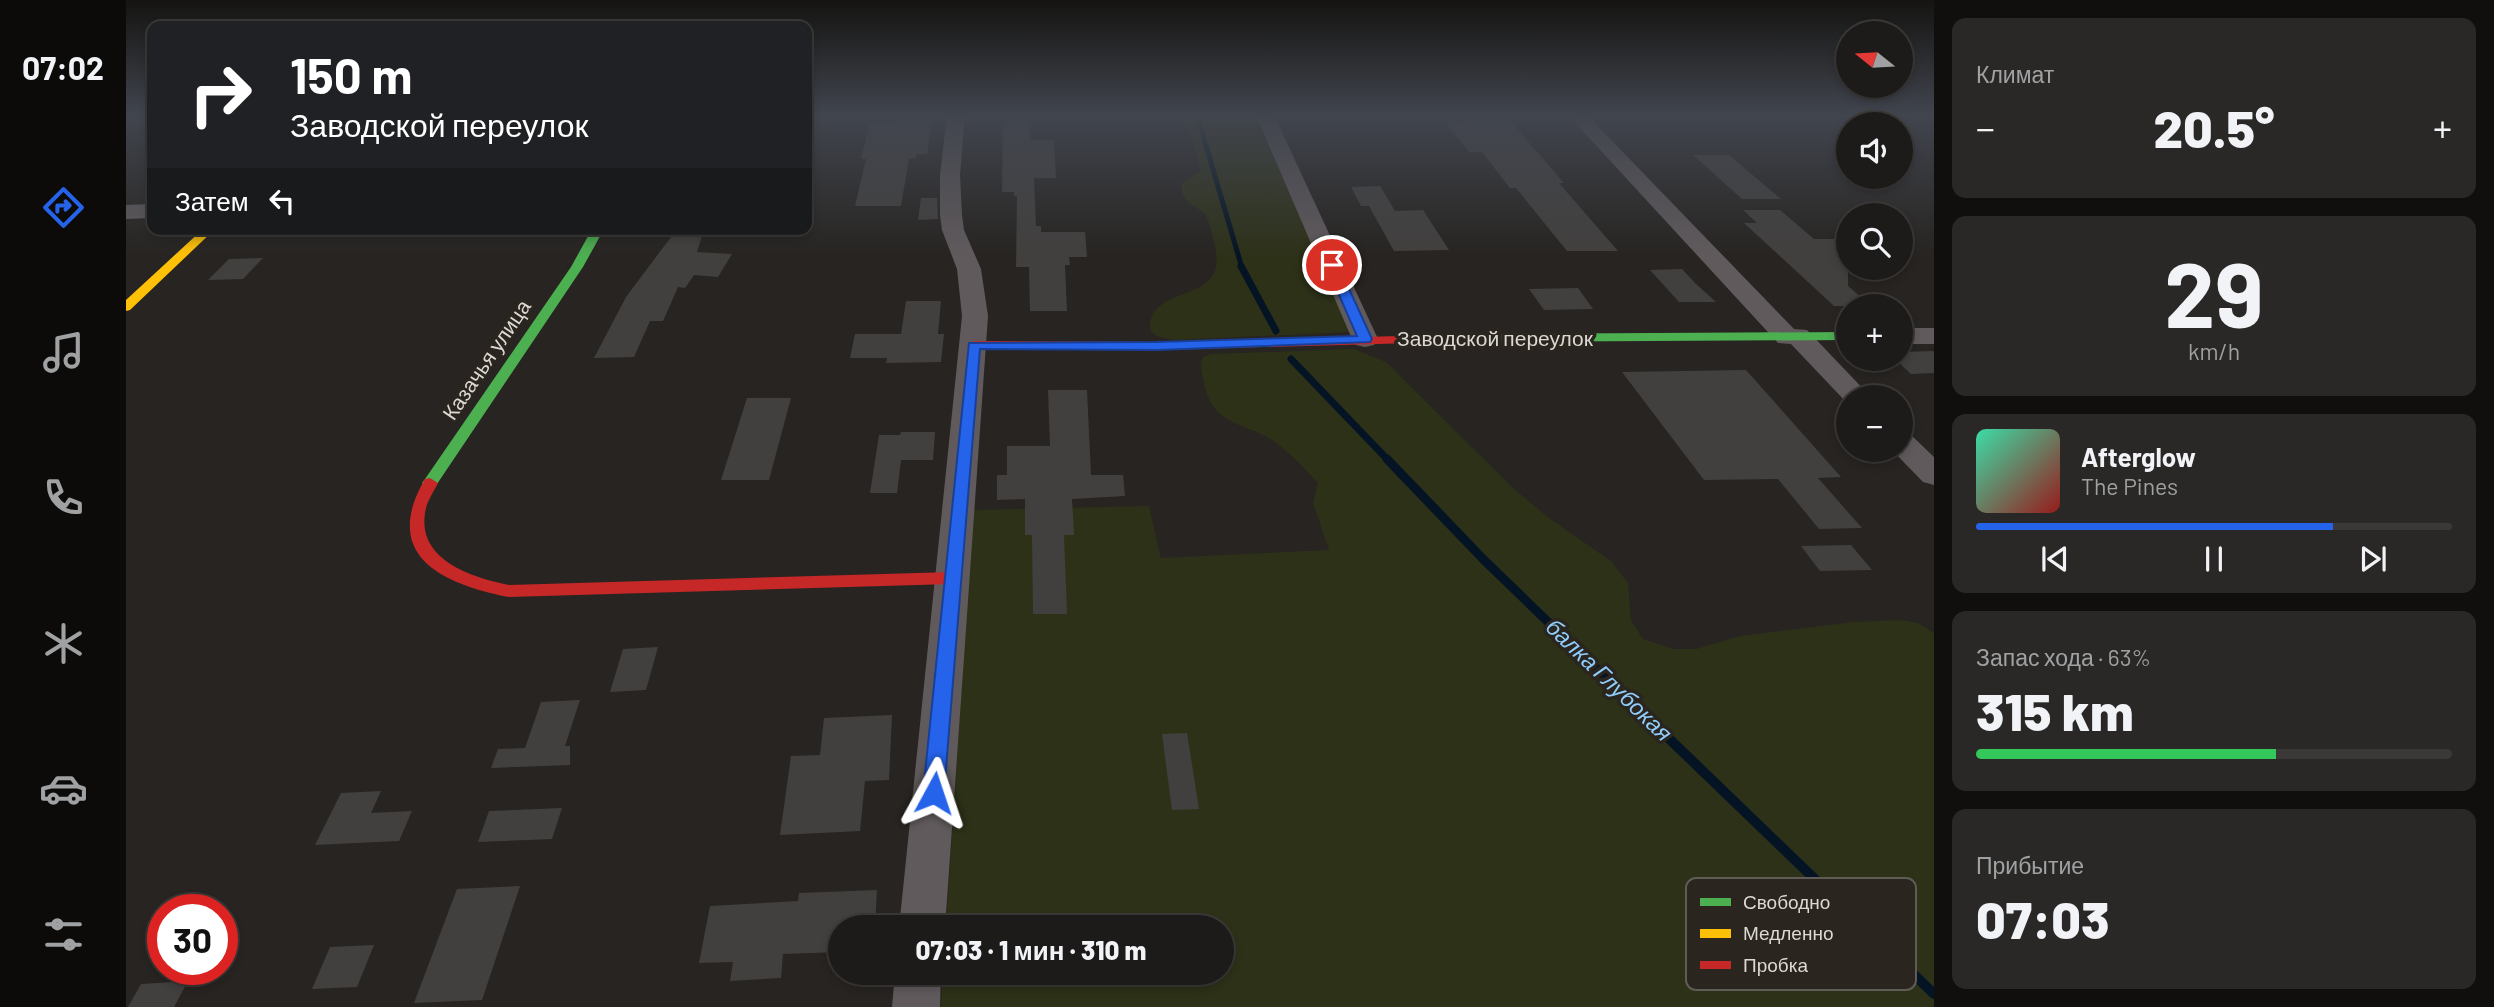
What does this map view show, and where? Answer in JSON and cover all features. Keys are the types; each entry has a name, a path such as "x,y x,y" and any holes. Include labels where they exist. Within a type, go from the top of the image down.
{"street":[{"path":"923,915 974,345 973,288 951,215 951,162"},
{"path":"1286,162 1365,339"},
{"path":"1623,162 1792,337 1844,385"},
{"path":"126,212 147,211"},
{"path":"126,307 204,235"},
{"name":"Казачья улица","path":"595,235 577,267 425,491 416,517 419,547 444,572 470,584 490,589 952,578"},
{"name":"Заводской переулок","path":"974,345 1157,346 1365,339 1836,336"},
{"path":"1913,336 1934,336"},
{"path":"1913,454 1934,475"},
{"path":"916,1007 917,985"}],"green space":[{"path":"1198,162 1278,162 1352,332 1172,340 1153,333 1150,322 1160,306 1204,284 1215,271 1215,247 1206,214 1188,202 1182,189 1182,183 1201,171"},
{"path":"1354,349 1386,362 1513,488 1549,518 1611,561 1628,583 1631,620 1643,639 1673,649 1696,649 1740,636 1854,622 1900,620 1918,623 1934,633 1934,1007 941,1007 942,985 1234,985 1234,915 947,915 973,510 1149,506 1161,558 1329,550 1313,503 1318,483 1275,442 1232,422 1214,408 1208,397 1202,373 1203,357 1211,354"}],"building":[{"path":"865,162 908,162 901,206 855,206"},
{"path":"1002,162 1055,162 1056,178 1034,178 1036,226 1041,226 1041,232 1085,232 1087,257 1069,257 1070,265 1065,265 1067,311 1030,311 1029,267 1016,267 1017,196 1014,196 1014,192 1002,192"},
{"path":"1490,162 1546,162 1564,183 1559,183 1618,251 1567,251 1516,188 1510,188"},
{"path":"1701,162 1737,162 1781,199 1742,199"},
{"path":"1380,186 1395,211 1423,210 1449,250 1394,251 1369,206 1361,206 1351,187"},
{"path":"921,198 937,198 938,219 918,220"},
{"path":"1743,210 1780,210 1814,239 1836,239 1836,280 1848,280 1848,286 1857,294 1836,294 1834,306 1744,223 1757,223"},
{"path":"672,235 702,235 697,252 732,254 718,277 694,275 685,288 678,287 663,321 650,321 634,357 594,358 626,297"},
{"path":"263,258 243,279 208,280 229,259"},
{"path":"1682,269 1716,302 1679,302 1650,270"},
{"path":"1578,288 1593,309 1544,310 1529,289"},
{"path":"906,301 941,301 938,334 944,334 941,362 886,363 887,358 850,358 855,334 901,334"},
{"path":"1934,351 1934,373 1911,374 1908,371 1913,371 1913,352"},
{"path":"1746,370 1841,477 1818,478 1862,528 1819,529 1778,479 1704,480 1622,372"},
{"path":"1048,390 1087,390 1091,475 1123,475 1125,496 1072,499 1074,535 1064,535 1067,614 1033,614 1032,535 1025,535 1025,499 997,500 997,475 1007,475 1007,446 1050,446"},
{"path":"747,398 791,398 769,480 721,480"},
{"path":"901,432 935,432 933,460 901,460 897,493 870,493 879,435 900,435"},
{"path":"1851,545 1872,570 1820,571 1801,546"},
{"path":"658,647 646,690 610,692 623,649"},
{"path":"580,700 565,746 570,746 570,765 491,768 498,749 525,748 541,702"},
{"path":"892,715 889,780 865,781 860,831 780,835 791,756 820,755 824,718"},
{"path":"1187,733 1199,809 1172,810 1162,734"},
{"path":"381,791 371,813 412,811 399,841 315,845 341,793"},
{"path":"562,808 552,839 478,842 489,811"},
{"path":"520,886 482,1000 414,1003 457,889"},
{"path":"877,890 876,915 828,915 828,952 783,954 781,978 730,981 733,962 699,963 710,906 798,901 799,893"},
{"path":"374,945 357,987 312,989 330,947"},
{"path":"141,984 186,985 174,1007 128,1007"}],"waterway":[{"name":"балка Глубокая","path":"1211,162 1242,268"},
{"name":"балка Глубокая","path":"1242,268 1276,331"},
{"name":"балка Глубокая","path":"1291,359 1388,460"},
{"name":"балка Глубокая","path":"1387,459 1484,560 1632,703"},
{"name":"балка Глубокая","path":"1630,701 1814,878"},
{"name":"балка Глубокая","path":"1916,977 1934,994"}],"traffic: fast":[{"path":"430,483 577,267 595,235"},
{"path":"1481,338 1836,336"}],"traffic: slow":[{"path":"126,307 204,235"}],"traffic: jam":[{"path":"974,345 1157,346 1481,338"},
{"path":"430,483 418,506 416,527 421,544 432,559 447,571 487,587 509,591 952,578"}],"route":[{"path":"934,793 974,345 1157,346 1365,339 1332,265"}]}
